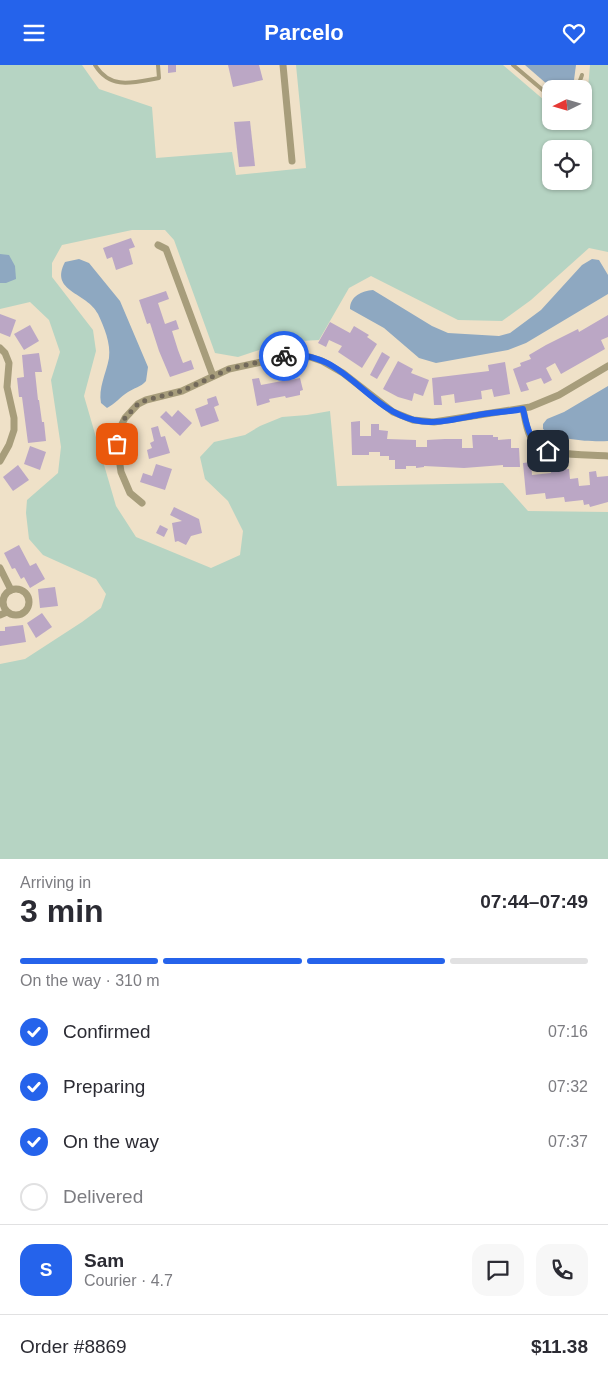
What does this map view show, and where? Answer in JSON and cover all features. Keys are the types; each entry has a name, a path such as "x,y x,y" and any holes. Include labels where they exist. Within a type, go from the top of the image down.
{"street":[{"path":"282,65 292,161"},
{"path":"158,245 166,249 213,376"},
{"path":"0,348 5,353 9,363 7,387 14,418 14,430 9,445 0,461"},
{"path":"142,503 130,493 121,472 117,444 125,418 138,404 146,400 182,391 213,376 246,364 276,357 298,355 310,357 330,365 361,386 387,408 413,420 434,422 523,409 559,395 608,366"},
{"path":"523,409 531,438 542,447 555,452 608,456"},
{"path":"0,568 11,590"},
{"path":"11,590 24,591 30,603 26,611 18,615 3,613 3,599 5,595 11,590"}],"lane":[{"path":"95,65 107,79 127,83 159,77 158,65"},
{"path":"513,65 542,89"},
{"path":"580,80 582,75"}],"green space":[{"path":"0,65 82,65 99,89 152,107 156,158 232,152 236,175 306,168 296,65 503,65 542,98 542,130 592,130 592,80 589,80 590,65 608,65 608,252 589,248 531,300 502,321 458,320 371,276 349,288 319,340 283,342 238,357 215,353 174,240 165,230 132,230 62,245 52,263 52,277 93,330 96,351 84,396 116,506 136,537 211,568 240,555 243,531 228,501 205,479 200,457 214,442 245,435 260,426 282,417 330,411 337,486 503,483 528,511 608,512 608,859 0,859 0,664 25,659 82,622 101,608 106,594 96,579 43,555 29,539 26,513 27,500 58,473 61,447 51,380 60,352 49,320 30,302 0,309"}],"water":[{"path":"525,65 576,65 574,80 542,80"},
{"path":"0,254 9,255 15,266 16,279 0,283"},
{"path":"79,259 89,263 120,301 148,367 144,383 128,392 107,408 101,403 100,397 109,358 109,347 105,330 93,307 71,291 62,280 61,272 65,262"},
{"path":"592,259 599,260 608,275 608,294 526,343 508,350 436,363 419,358 384,328 350,309 352,301 357,295 373,290 432,326 448,333 499,336 510,333 541,310 582,265"},
{"path":"608,386 608,441 583,441 565,438 556,436 543,429 543,424 547,419 564,412"}],"building":[{"path":"168,65 176,65 176,72 168,73"},
{"path":"228,65 259,65 263,80 233,87"},
{"path":"250,121 255,166 239,167 234,122"},
{"path":"131,238 135,247 129,249 133,264 116,270 112,257 107,259 103,248"},
{"path":"166,291 169,299 158,303 165,324 176,320 179,329 172,331 178,350 183,363 191,360 194,369 170,377 150,323 147,324 139,300"},
{"path":"0,314 16,320 10,337 0,333"},
{"path":"608,315 608,337 601,340 605,349 561,374 555,363 546,368 552,380 544,384 541,378 526,383 529,390 521,392 513,369 521,366 520,363 531,359 529,355 546,345 578,329 579,332"},
{"path":"330,322 350,333 354,326 369,335 367,337 377,344 362,368 338,352 342,346 329,340 326,347 318,343"},
{"path":"30,325 39,341 24,350 14,334"},
{"path":"382,352 390,357 377,379 370,375"},
{"path":"39,353 42,372 35,372 46,441 28,443 22,397 19,397 17,378 24,377 22,355"},
{"path":"398,361 413,369 411,373 429,380 423,396 414,393 412,401 398,397 383,389"},
{"path":"505,362 510,394 494,397 492,389 481,391 482,399 455,403 454,394 441,396 442,405 434,405 432,378 489,371 488,365"},
{"path":"289,372 291,380 300,378 303,390 300,391 300,395 269,399 270,402 257,406 252,379 259,378 261,385 282,381 280,373"},
{"path":"216,396 219,405 214,407 219,421 201,427 195,409 208,404 207,399"},
{"path":"178,410 192,423 180,436 160,417 166,411 172,417"},
{"path":"360,421 360,436 371,436 371,424 379,424 379,430 388,431 387,439 416,440 416,447 427,447 427,440 462,439 462,448 473,448 472,435 493,435 493,437 498,437 498,440 511,439 511,448 519,448 520,467 503,467 503,465 464,468 424,466 416,468 416,466 406,466 406,469 395,469 395,460 389,460 389,456 380,456 380,452 369,452 369,455 352,455 351,422"},
{"path":"158,426 161,437 165,436 170,453 149,459 147,450 152,448 150,443 154,441 151,428"},
{"path":"30,446 46,452 40,470 24,464"},
{"path":"531,462 532,475 551,473 551,468 559,467 559,470 569,469 570,479 578,478 579,486 590,485 589,472 596,471 597,477 608,476 608,502 590,507 589,504 584,505 583,500 565,502 564,497 546,499 545,493 526,495 523,463"},
{"path":"156,464 172,469 165,490 140,482 143,473 152,476"},
{"path":"18,465 29,480 13,491 3,477"},
{"path":"174,507 199,519 202,533 191,536 186,545 178,541 175,542 172,523 182,521 170,515"},
{"path":"160,525 168,529 164,537 156,533"},
{"path":"19,545 30,566 36,563 45,579 30,588 24,577 21,579 15,568 12,569 4,553"},
{"path":"55,587 58,606 40,608 38,589"},
{"path":"42,613 52,627 36,638 27,623"},
{"path":"23,625 26,642 0,646 0,631 5,631 5,627"}],"way so far":[{"path":"117,444 118,435 125,418 138,404 155,397 182,391 229,369 284,356"}],"route":[{"path":"284,356 298,355 322,361 344,373 382,405 401,416 413,420 446,421 523,409 531,438 548,451"}]}
